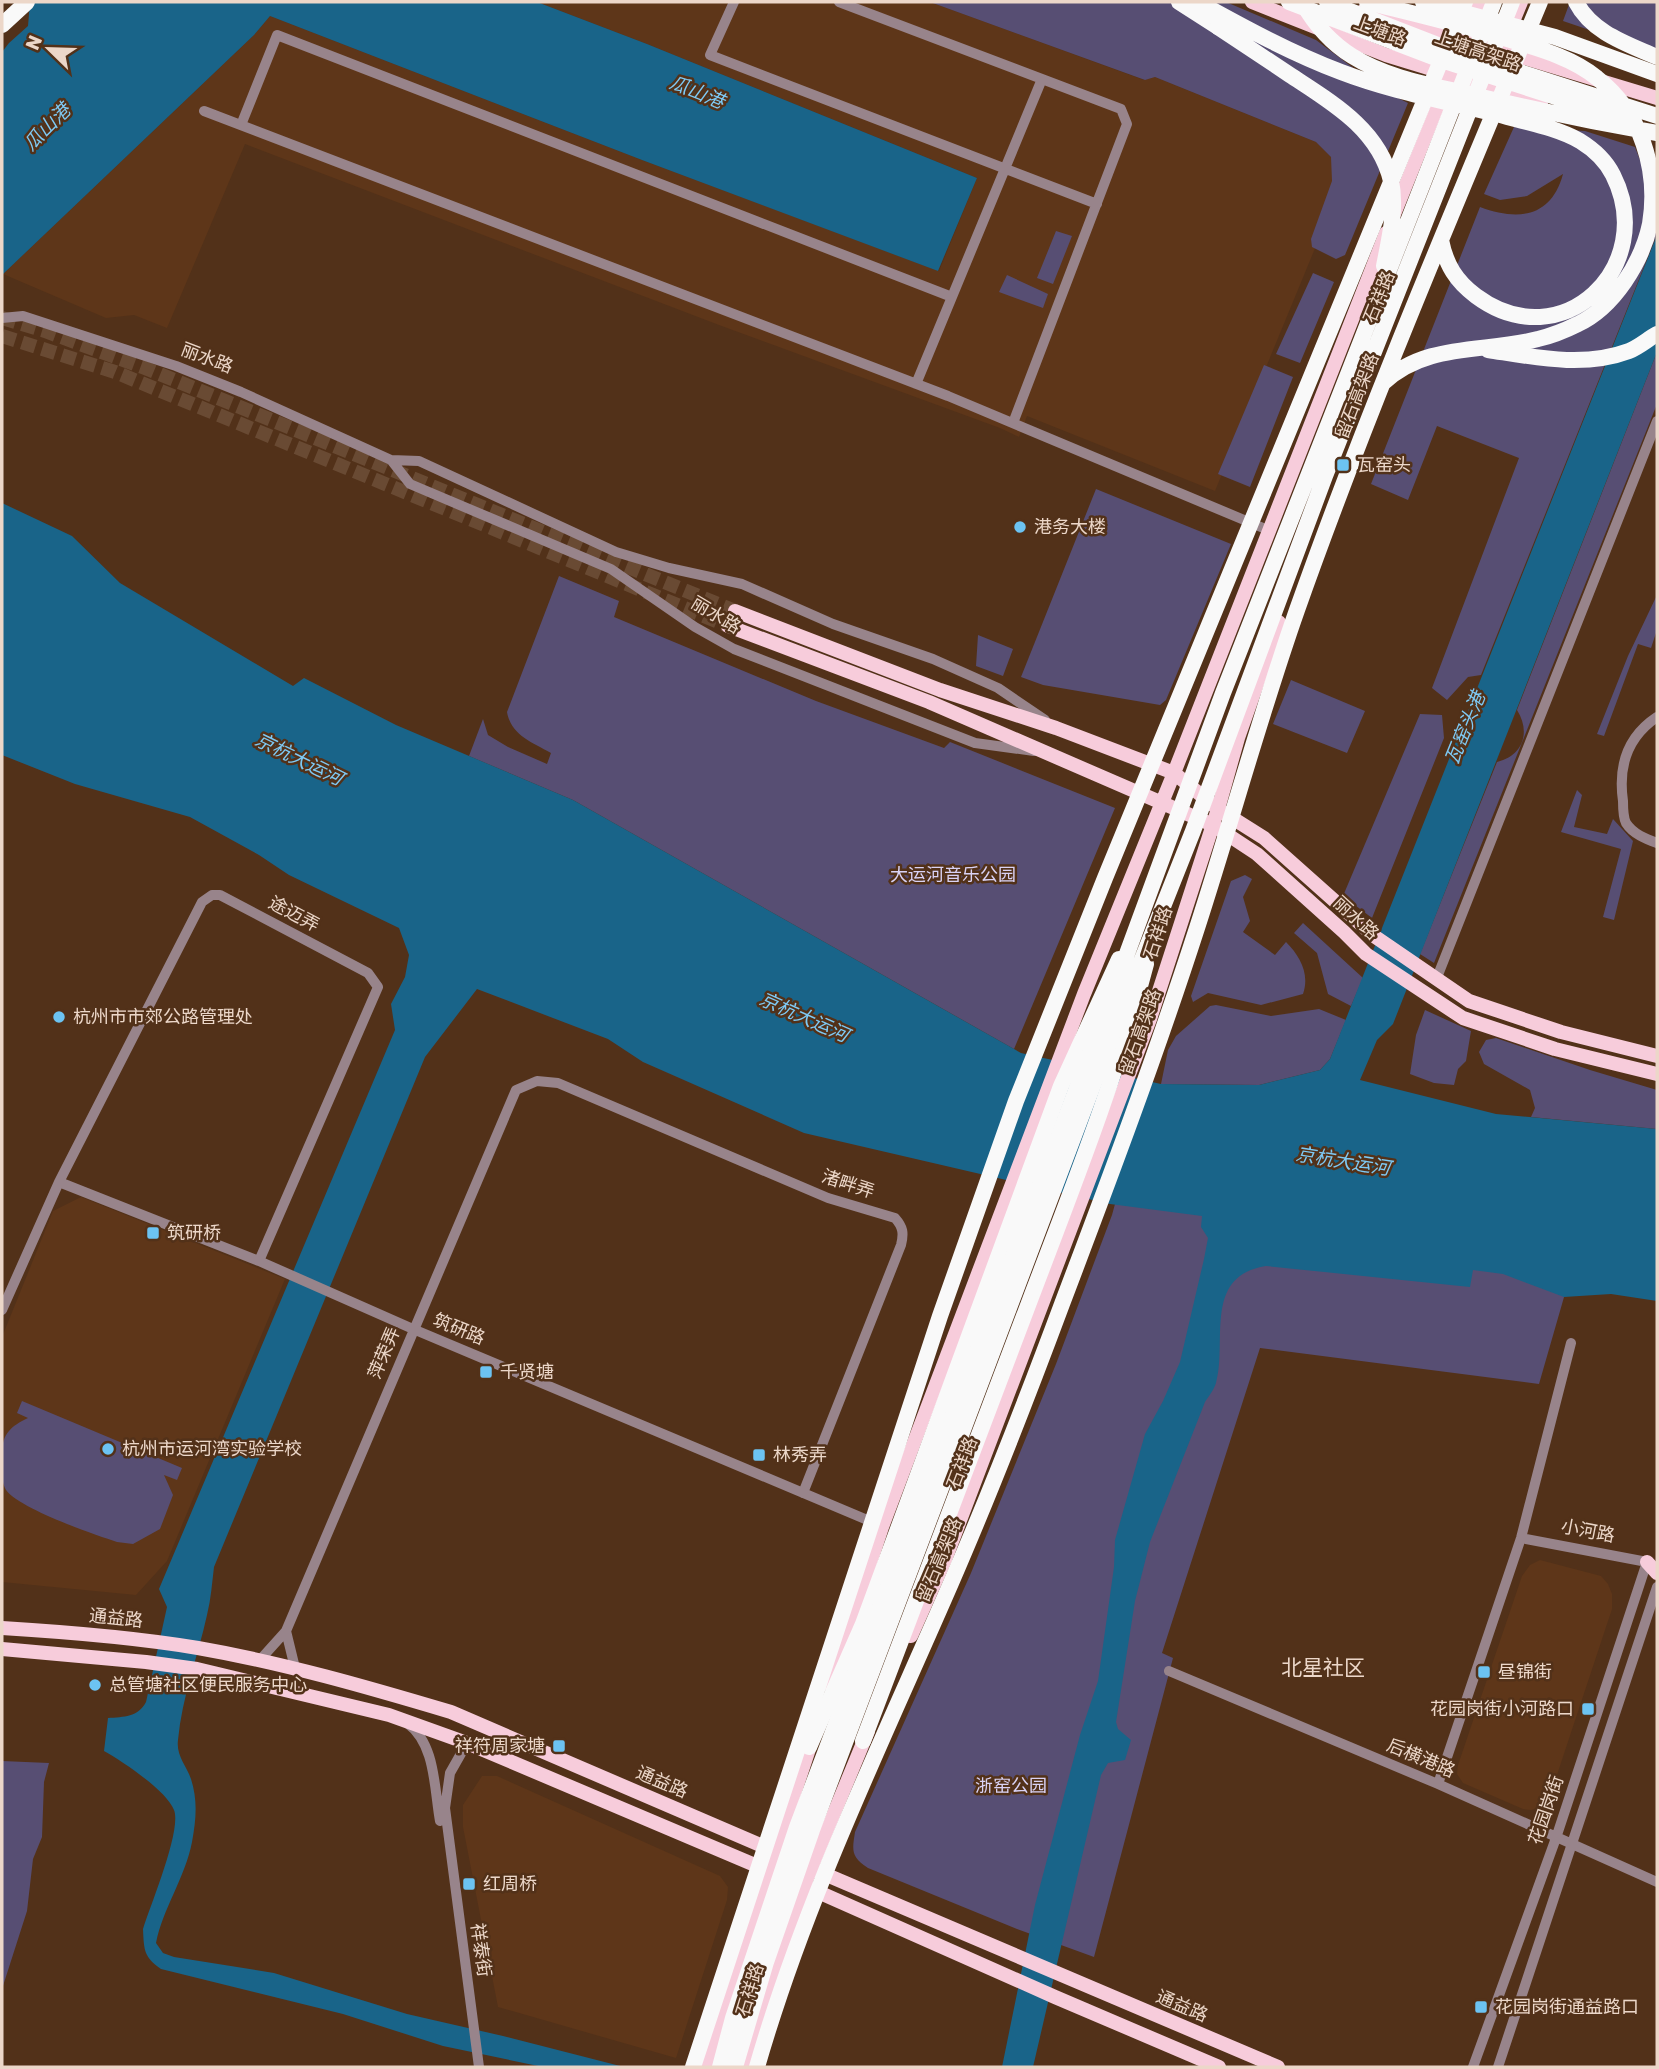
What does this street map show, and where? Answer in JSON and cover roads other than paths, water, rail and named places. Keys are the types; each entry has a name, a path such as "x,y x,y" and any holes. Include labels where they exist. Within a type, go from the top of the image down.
{"highway":[{"path":"2,25 27,2"},
{"path":"1180,2 1340,109 1359,125 1381,155 1391,182 1391,223 1374,311"},
{"path":"1198,2 1265,39 1344,73 1535,125 1580,141 1594,151 1612,173 1626,213 1622,251 1608,281 1574,309 1542,317 1513,316 1489,306 1465,288 1445,260 1438,226 1446,168"},
{"name":"上塘高架路","path":"1289,2 1441,60 1657,131"},
{"path":"1302,2 1323,33 1352,56 1384,71 1418,82 1573,119 1657,131"},
{"name":"上塘高架路","path":"1326,2 1448,49 1657,116"},
{"path":"1325,476 1345,434 1363,405 1391,375 1427,357 1451,350 1538,339 1580,323 1610,299 1634,270 1648,235 1655,202 1651,163 1638,127 1622,103 1598,78 1544,50 1367,2"},
{"path":"1423,2 1555,37 1657,74"},
{"path":"693,2067 940,1316 1016,1101 1465,2"},
{"name":"留石高架路","path":"720,2067 733,2018 797,1827 922,1502 1223,693 1494,2"},
{"name":"留石高架路","path":"735,2067 766,1962 812,1830 1325,476 1512,2"},
{"name":"留石高架路","path":"757,2067 790,1965 837,1842 1006,1452 1052,1331 1178,984 1280,659 1316,558 1391,362 1540,2"},
{"path":"1576,2 1594,25 1620,41 1657,57"},
{"path":"1475,348 1555,359 1598,360 1631,350 1657,334"},
{"path":"809,1747 863,1624 1061,1086 1145,902"},
{"path":"863,1741 1102,1108 1134,1008 1155,930"}],"main road":[{"name":"上塘路","path":"1252,2 1386,55 1657,141"},
{"name":"上塘路","path":"1338,2 1657,98"},
{"name":"石祥路","path":"706,2067 768,1870 883,1527 1084,994 1174,773 1356,305 1480,2"},
{"name":"石祥路","path":"746,2067 804,1886 863,1741 945,1560 1138,1048 1171,957 1238,738 1304,548 1388,324 1521,2"},
{"name":"丽水路","path":"734,611 940,690 1056,728 1174,773 1218,809 1264,838 1374,936 1469,1001 1561,1032 1657,1056"},
{"name":"丽水路","path":"728,626 929,702 1213,825 1257,853 1366,954 1463,1018 1555,1049 1657,1074"},
{"path":"1652,1561 1657,1573"},
{"name":"通益路","path":"2,1628 147,1640 200,1648 295,1668 451,1712 811,1869 1278,2067"},
{"path":"2,1649 197,1669 404,1721 536,1771 1219,2067"},
{"path":"536,1771 575,1765"}],"street":[{"path":"734,2 710,55 1097,204"},
{"path":"839,2 1121,109 1127,124 1013,423"},
{"path":"242,125 277,35 952,297"},
{"path":"916,384 1042,79"},
{"path":"204,111 916,384 1268,530"},
{"name":"丽水路","path":"2,318 23,316 176,366 241,392 391,460 419,461 616,552 668,568 743,584 833,624 933,659 998,688 1056,728"},
{"path":"1436,980 1657,421"},
{"name":"丽水路","path":"391,460 410,484 611,569 695,627 734,649 975,743 1045,752"},
{"path":"1657,717 1642,727 1630,743 1623,762 1621,789 1625,822 1642,838 1657,843"},
{"name":"途迈弄","path":"59,1182 202,902 212,895 220,895 368,973 378,988 259,1261"},
{"name":"渚畔弄","path":"516,1090 537,1081 558,1083 828,1198 895,1218 902,1225 901,1245 803,1493"},
{"name":"萍荣弄","path":"260,1661 286,1631 516,1090"},
{"path":"2,1310 59,1182"},
{"name":"筑研路","path":"59,1182 259,1261 413,1329 883,1527"},
{"path":"1438,1784 1521,1538 1571,1343"},
{"name":"小河路","path":"1521,1538 1652,1561"},
{"name":"花园岗街","path":"1473,2067 1652,1561"},
{"name":"花园岗街","path":"1498,2067 1657,1587"},
{"path":"286,1631 295,1668"},
{"name":"后横港路","path":"1169,1671 1438,1784 1657,1882"},
{"name":"祥泰街","path":"404,1721 420,1735 427,1746 441,1828 448,1838"},
{"name":"祥泰街","path":"467,1743 450,1773 445,1808 479,2065"}],"water":[{"name":"瓜山港","path":"30,2 537,2 977,178 938,271 270,16 254,35 2,275 2,52 28,26"},
{"path":"1657,235 1657,352 1393,1024 1377,1040 1360,1080 1496,1114 1657,1129 1657,1301 1611,1294 1564,1297 1503,1274 1473,1270 1470,1287 1266,1266 1246,1272 1233,1283 1225,1297 1222,1313 1216,1383 1205,1402 1150,1542 1135,1601 1116,1722 1118,1729 1131,1740 1125,1760 1108,1763 1101,1775 1033,2067 1002,2067 1035,1905 1080,1735 1098,1681 1114,1567 1115,1540 1145,1434 1180,1362 1208,1238 1201,1227 1202,1216 1110,1204 804,1133 643,1062 608,1039 477,989 425,1057 214,1567 208,1609 178,1740 180,1756 195,1795 193,1834 189,1855 156,1943 163,1953 174,1957 274,1973 407,2014 624,2067 543,2067 443,2046 343,2014 161,1969 155,1965 146,1953 143,1929 170,1850 174,1834 174,1810 154,1786 104,1751 108,1718 135,1713 146,1702 167,1607 159,1589 395,1030 391,1004 405,977 409,955 399,928 289,875 190,817 75,784 2,755 2,503 72,536 120,583 293,686 304,678 396,725 573,800 1021,1053 1161,1084 1259,1085 1320,1070 1330,1059"}],"tunnel":[{"path":"2,318 145,368 735,611"},
{"path":"2,336 115,372 728,626"}],"place":[{"name":"瓦窑头","path":"1343,465"},
{"name":"港务大楼","path":"1020,527"},
{"name":"杭州市市郊公路管理处","path":"59,1017"},
{"name":"筑研桥","path":"153,1233"},
{"name":"千贤塘","path":"486,1372"},
{"name":"杭州市运河湾实验学校","path":"108,1449"},
{"name":"林秀弄","path":"759,1455"},
{"name":"昼锦街","path":"1484,1672"},
{"name":"总管塘社区便民服务中心","path":"95,1685"},
{"name":"花园岗街小河路口","path":"1588,1709"},
{"name":"祥符周家塘","path":"559,1746"},
{"name":"红周桥","path":"469,1884"},
{"name":"花园岗街通益路口","path":"1481,2007"}],"district":[{"name":"北星社区","path":"1323,1667"}],"water label":[{"name":"瓦窑头港","path":"1465,728"},
{"name":"京杭大运河","path":"299,759"},
{"name":"京杭大运河","path":"804,1017"},
{"name":"京杭大运河","path":"1343,1161"}],"park label":[{"name":"大运河音乐公园","path":"953,875"},
{"name":"浙窑公园","path":"1011,1786"}]}
